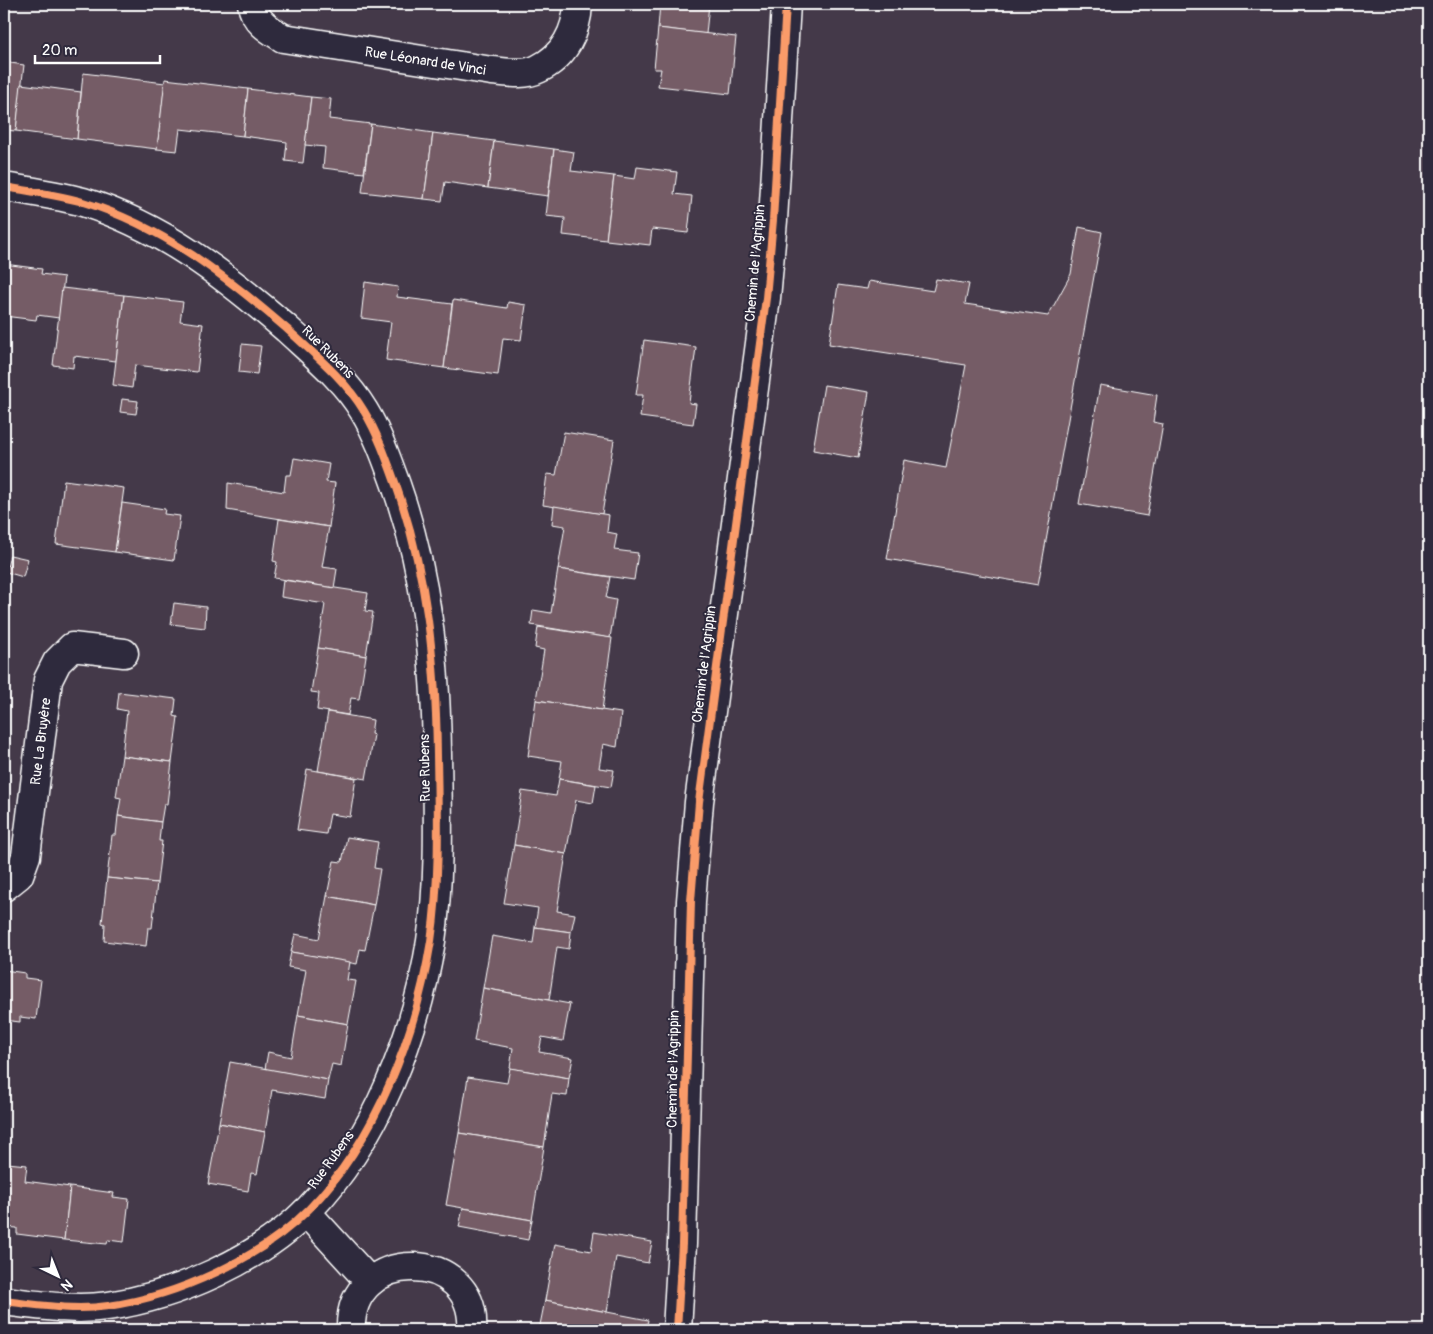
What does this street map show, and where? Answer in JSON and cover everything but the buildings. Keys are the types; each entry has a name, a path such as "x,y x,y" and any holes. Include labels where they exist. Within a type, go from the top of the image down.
{"street":[{"name":"Rue Léonard de Vinci","path":"252,4 252,8 265,27 283,38 492,71 516,73 537,70 555,57 569,41 577,22 578,4"},
{"name":"Chemin de l'Agrippin","path":"677,1330 682,1254 691,901 700,792 766,298 773,220 786,4"},
{"name":"Rue Rubens","path":"4,187 82,202 154,231 185,249 246,294 324,363 363,410 378,437 405,511 418,557 433,659 437,721 438,826 435,906 431,943 408,1035 388,1086 367,1130 345,1167 306,1212 280,1233 220,1271 185,1286 106,1306 69,1308 4,1301"},
{"name":"Rue La Bruyère","path":"4,887 18,875 26,856 48,680 58,662 72,647 124,653"},
{"path":"306,1212 370,1282"},
{"path":"351,1330 354,1307 370,1282 387,1271 417,1266 436,1270 453,1282 465,1297 472,1316 472,1330"}],"cycle path":[{"path":"677,1330 682,1244 691,901 699,802 766,298 773,220 786,4"},
{"path":"4,187 83,202 112,212 166,239 216,272 264,309 328,367 356,399 378,438 396,485 407,518 422,585 428,618 435,686 438,825 436,895 431,941 415,1013 403,1049 390,1084 373,1119 333,1182 309,1209 267,1244 242,1259 189,1284 162,1294 108,1306 82,1308 4,1301"}]}
